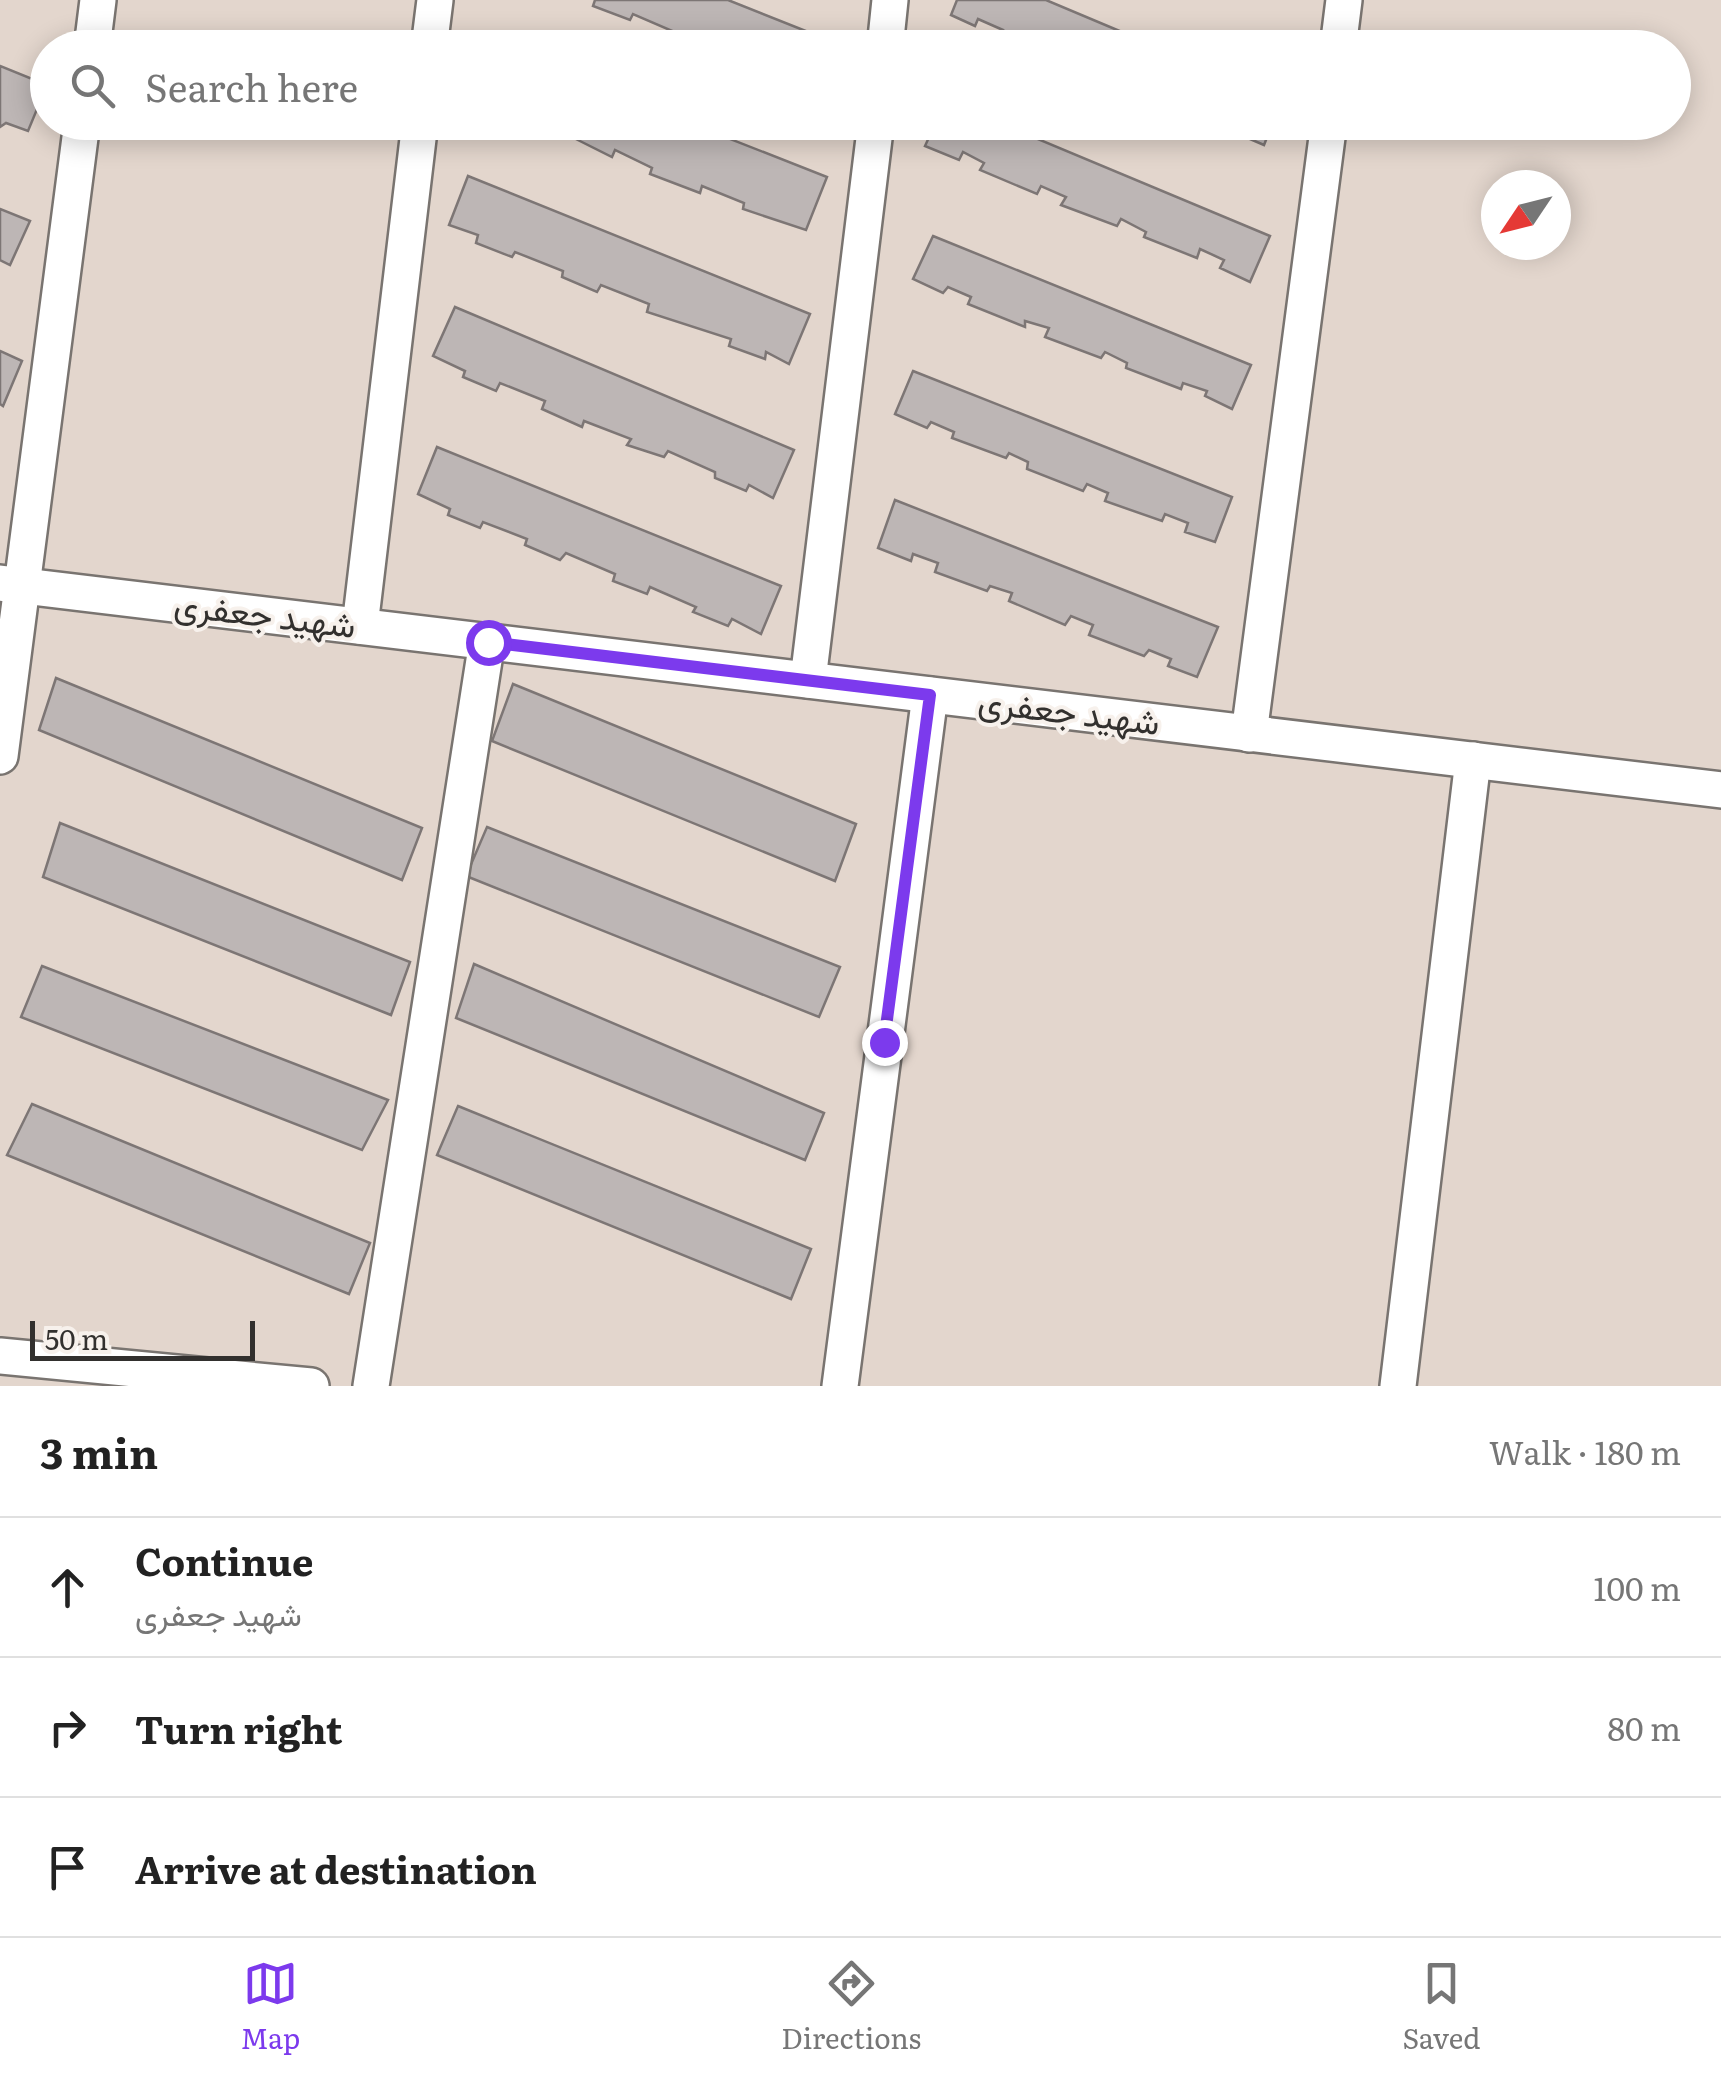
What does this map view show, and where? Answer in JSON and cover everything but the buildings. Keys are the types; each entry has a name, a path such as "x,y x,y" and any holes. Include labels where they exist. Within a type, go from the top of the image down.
{"street":[{"path":"94,30 98,0"},
{"path":"432,30 435,0"},
{"path":"887,30 890,0"},
{"path":"1340,30 1344,0"},
{"path":"0,756 11,584 79,140"},
{"path":"360,626 418,140"},
{"path":"808,680 874,140"},
{"path":"1250,734 1326,140"},
{"name":"شهید جعفری","path":"11,584 1721,790"},
{"path":"371,1386 488,642"},
{"path":"840,1386 930,695"},
{"path":"1398,1386 1472,760"},
{"path":"0,1356 311,1386"}],"shaded area":[{"path":"0,0 1721,0 1721,1386 0,1386"}],"route":[{"path":"488,642 930,695 884,1042"}]}
